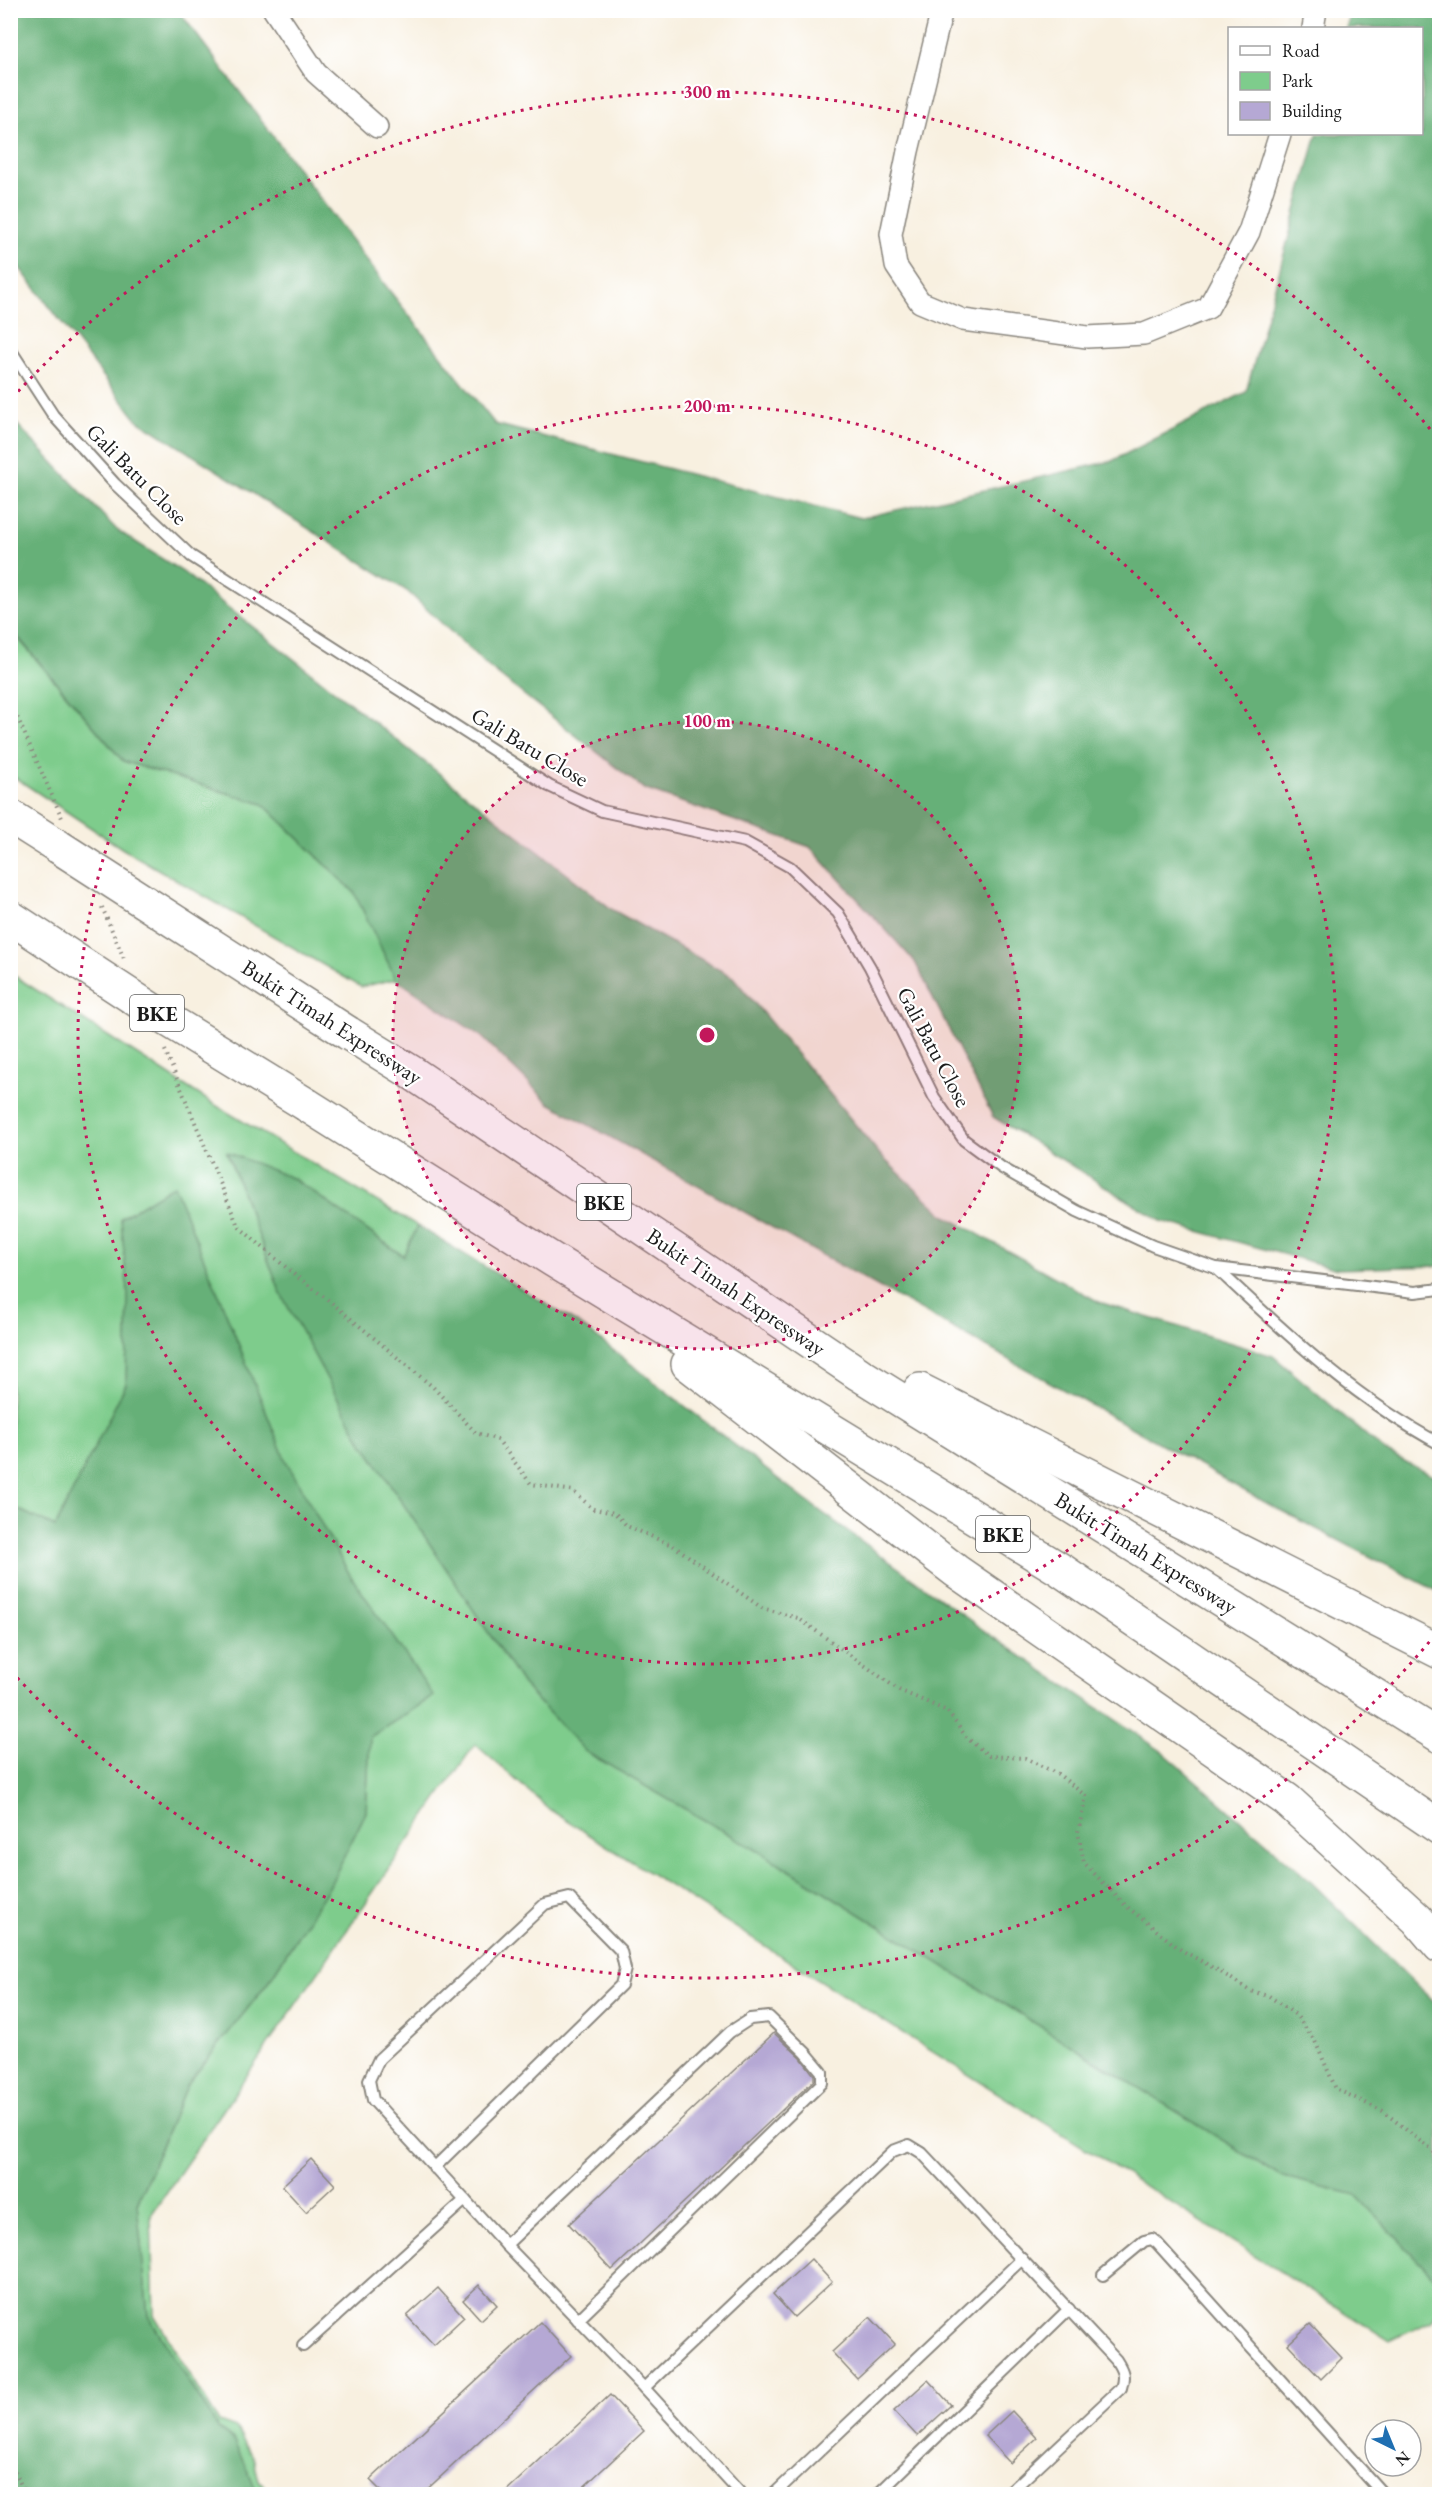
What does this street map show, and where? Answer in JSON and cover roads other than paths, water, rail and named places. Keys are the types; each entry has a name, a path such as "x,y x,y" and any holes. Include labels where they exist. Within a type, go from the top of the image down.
{"highway":[{"name":"Bukit Timah Expressway","path":"10,816 411,1072 859,1374 1440,1736"},
{"name":"BKE","path":"10,917 153,1010 553,1260 1060,1570 1440,1828"},
{"path":"553,1260 956,1570 1287,1800 1417,1919 1440,1946"},
{"path":"859,1374 881,1373 902,1381 1440,1652"}],"street":[{"path":"274,10 316,73 377,127"},
{"path":"942,10 908,151 891,234 896,266 920,302 963,320 1087,337 1144,334 1208,309 1249,232 1280,135"},
{"path":"1313,27 1316,10"}],"lane":[{"name":"Gali Batu Close","path":"10,349 53,414 115,484 191,556 549,786 602,810 745,842 790,867 838,913 870,967 934,1097 964,1140 1002,1168 1077,1211 1153,1246 1216,1268"},
{"path":"1216,1268 1415,1292 1440,1289"},
{"path":"1216,1268 1307,1353 1349,1387 1397,1421 1440,1444"},
{"path":"434,2168 621,1985 625,1970 621,1951 569,1898 545,1904 379,2059 369,2080 373,2100 434,2168 644,2388 741,2494"},
{"path":"506,2245 730,2032 750,2019 768,2017 806,2053 822,2072 822,2083 578,2320"},
{"path":"644,2388 893,2151 909,2145 922,2153 1069,2309 1116,2360 1124,2378 1121,2388 1008,2494"},
{"path":"303,2346 465,2200"},
{"path":"1103,2275 1144,2241 1152,2239 1157,2242 1383,2494"},
{"path":"774,2494 1022,2259"},
{"path":"878,2494 1069,2309"}]}
